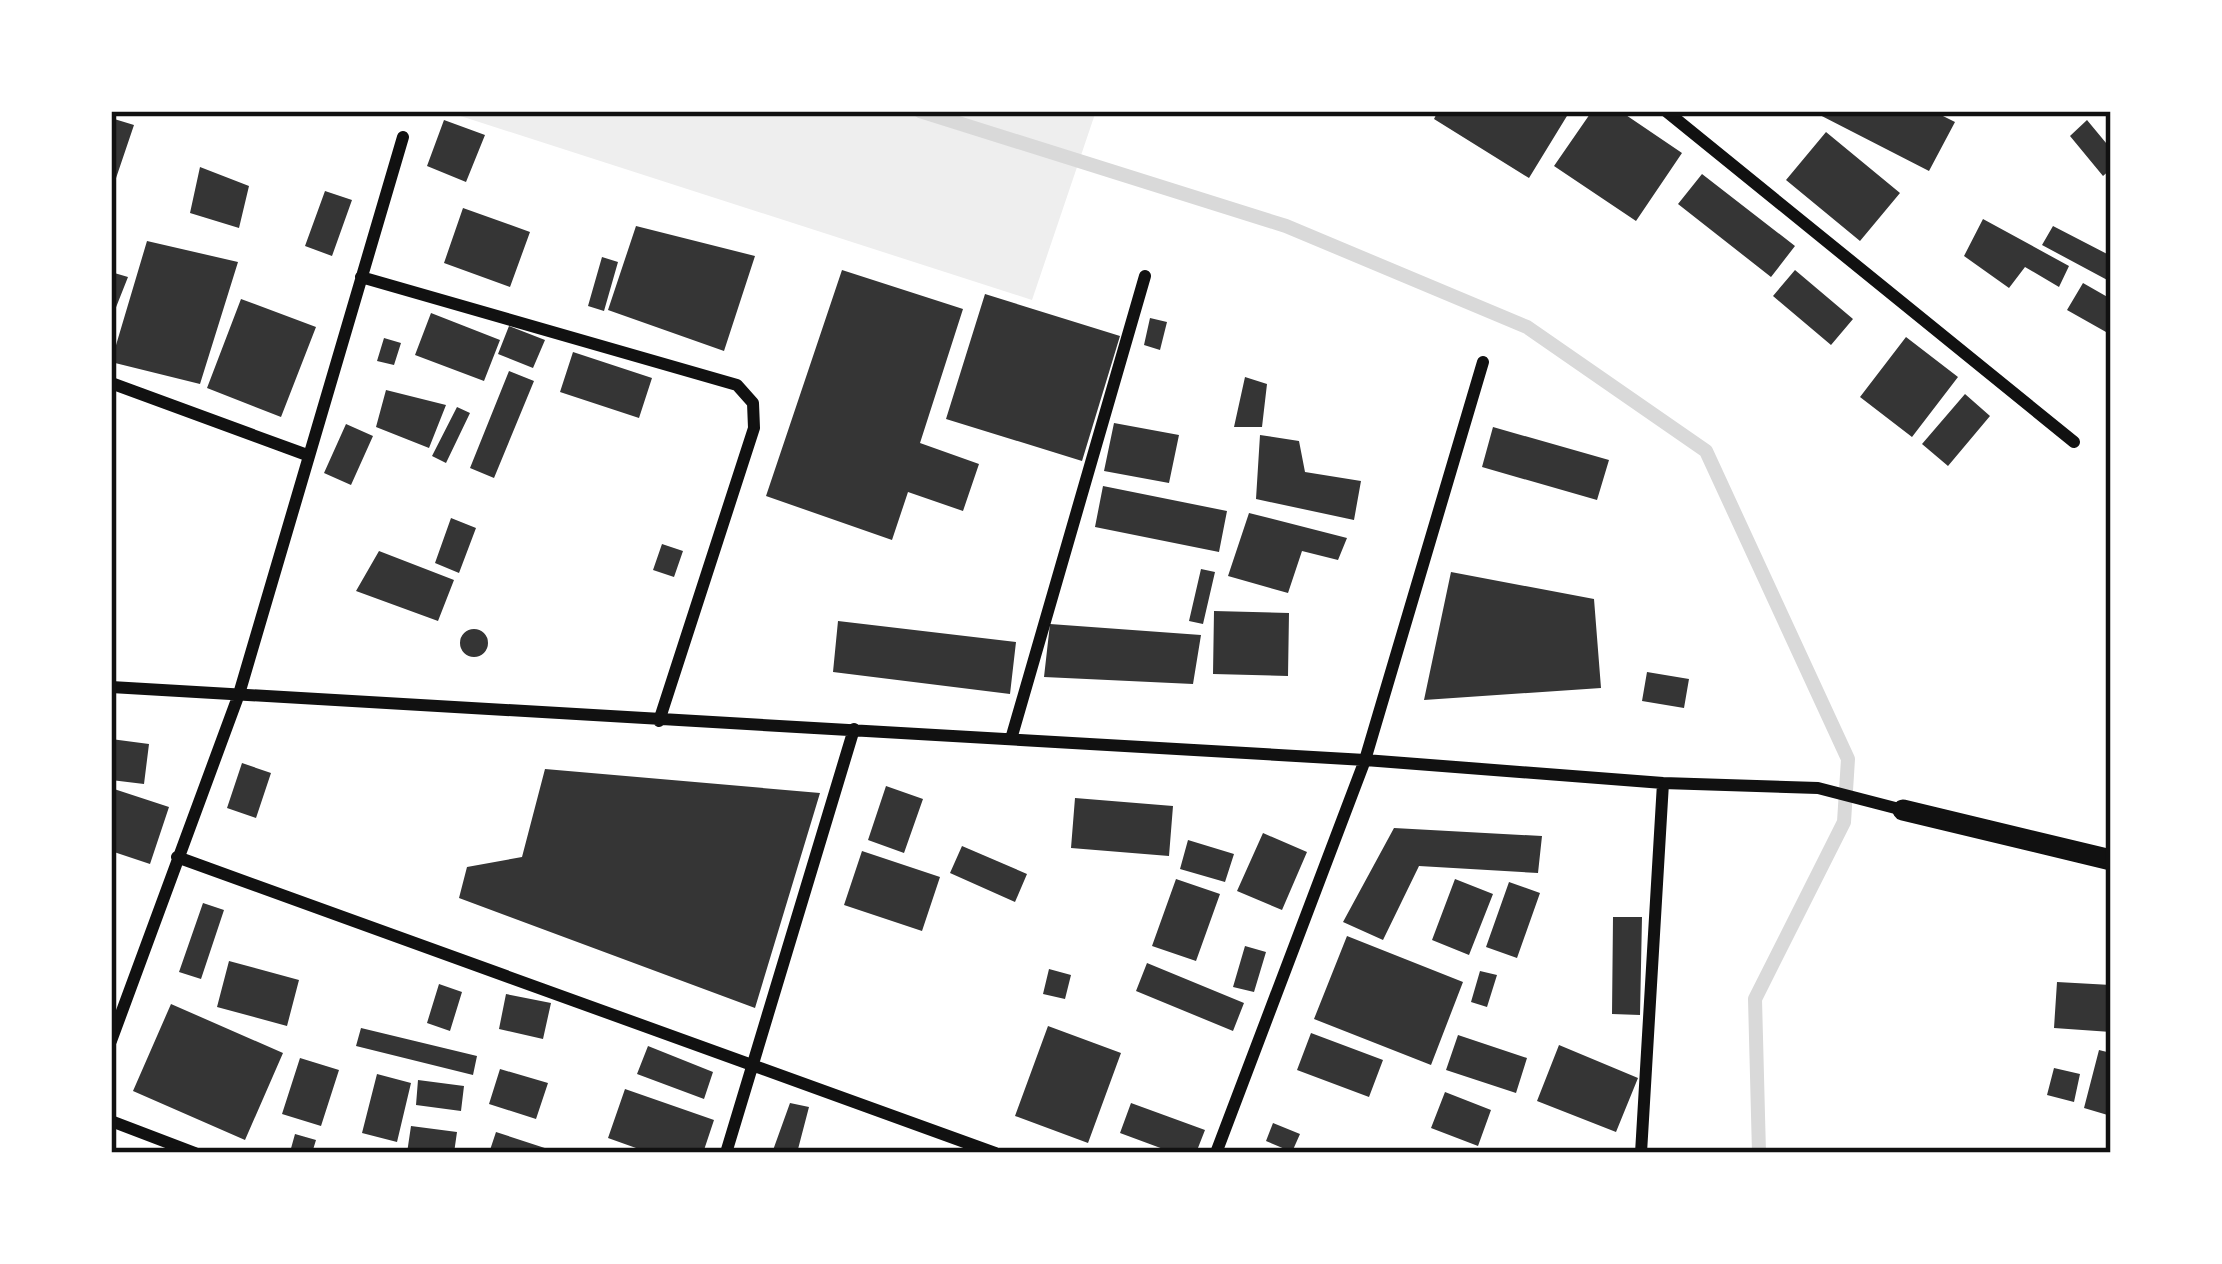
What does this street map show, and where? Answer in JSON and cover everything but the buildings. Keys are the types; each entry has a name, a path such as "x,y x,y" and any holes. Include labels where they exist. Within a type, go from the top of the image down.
{"street":[{"path":"1666,111 2074,442"},
{"path":"111,1041 239,694 403,137"},
{"path":"1011,739 1145,276"},
{"path":"361,277 737,385 753,404 754,428 659,721"},
{"path":"1216,1153 1365,760 1483,362"},
{"path":"111,383 307,455"},
{"path":"111,687 1365,760 1663,783 1818,788 2111,860"},
{"path":"726,1153 854,729"},
{"path":"1641,1153 1663,783"},
{"path":"177,857 995,1153"},
{"path":"111,1121 195,1153"}],"shaded area":[{"path":"445,111 1096,111 1032,300"}],"waterway":[{"path":"920,111 1286,226 1527,327 1706,451 1848,759 1844,822 1755,999 1759,1153"}]}
